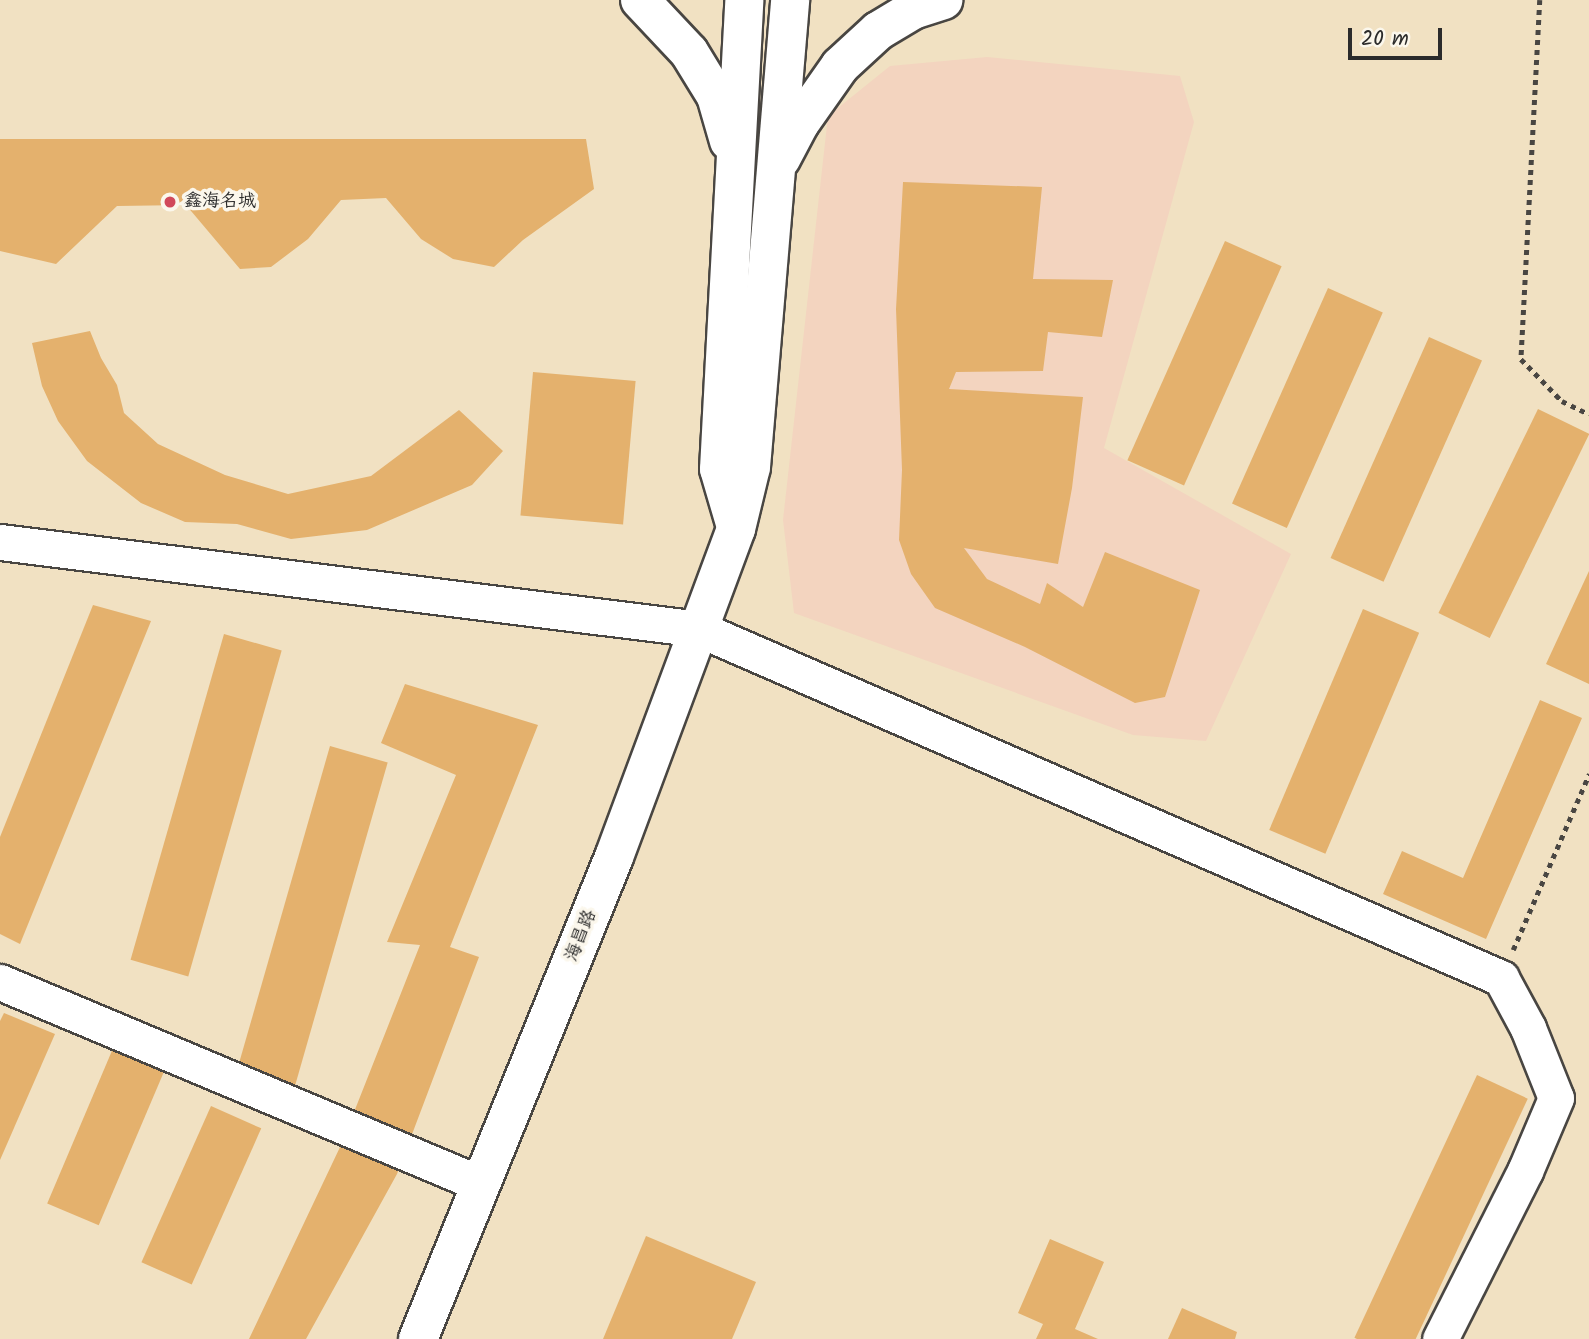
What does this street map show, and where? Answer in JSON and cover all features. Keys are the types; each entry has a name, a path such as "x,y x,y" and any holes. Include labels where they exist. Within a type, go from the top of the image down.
{"street":[{"path":"640,0 688,52 716,96 735,162"},
{"path":"736,529 719,469 744,0"},
{"name":"海昌路","path":"418,1339 614,857 736,529 751,467 790,0"},
{"path":"775,170 800,123 840,65 878,31 913,10 943,0"},
{"path":"0,542 699,629 1501,978 1528,1028 1556,1098 1525,1171 1440,1339"},
{"path":"0,982 481,1184"}],"path":[{"path":"1540,0 1521,359 1562,401 1589,414"},
{"path":"1501,978 1589,774"}],"shaded area":[{"path":"987,57 1180,76 1194,122 1104,448 1291,554 1206,741 1133,735 794,613 783,520 828,116 890,66"}],"building":[{"name":"鑫海名城","path":"0,139 586,139 594,189 523,240 494,267 453,259 421,239 386,198 341,200 308,239 271,267 240,269 186,205 117,206 56,264 0,251"},
{"path":"903,182 1042,187 1033,279 1113,280 1102,337 1048,332 1043,371 956,372 949,389 1083,397 1072,488 1058,564 964,548 987,579 1040,604 1047,583 1083,607 1105,552 1200,590 1165,697 1135,703 1025,647 935,608 911,574 899,540 902,470 896,309"},
{"path":"1225,241 1282,266 1184,485 1127,460"},
{"path":"1328,288 1383,312 1287,528 1232,504"},
{"path":"90,331 101,358 117,385 124,413 158,444 225,475 288,494 371,476 459,410 503,451 472,485 367,530 291,539 237,524 185,522 141,503 87,461 58,421 42,386 32,343"},
{"path":"1429,337 1482,361 1384,582 1331,558"},
{"path":"533,372 636,381 623,524 520,515"},
{"path":"1538,409 1589,434 1490,638 1438,613"},
{"path":"1589,571 1589,684 1546,664"},
{"path":"93,605 151,621 20,944 0,934 0,837"},
{"path":"1363,609 1419,633 1325,854 1269,830"},
{"path":"224,634 282,651 188,976 131,960"},
{"path":"405,684 538,725 450,947 479,957 397,1174 306,1339 249,1339 341,1145 420,945 387,942 456,775 381,743"},
{"path":"1540,700 1582,718 1486,939 1383,894 1402,851 1463,878"},
{"path":"330,746 388,763 294,1088 237,1072"},
{"path":"4,1013 55,1034 0,1160 0,1021"},
{"path":"114,1046 166,1068 99,1225 47,1203"},
{"path":"1477,1075 1528,1099 1416,1339 1354,1338"},
{"path":"211,1106 261,1128 192,1285 141,1262"},
{"path":"646,1236 756,1282 732,1339 603,1339"},
{"path":"1050,1239 1104,1262 1075,1329 1098,1339 1036,1339 1043,1324 1018,1313"},
{"path":"1182,1308 1237,1332 1235,1339 1168,1339"}],"place":[{"name":"鑫海名城","path":"170,202"}]}
